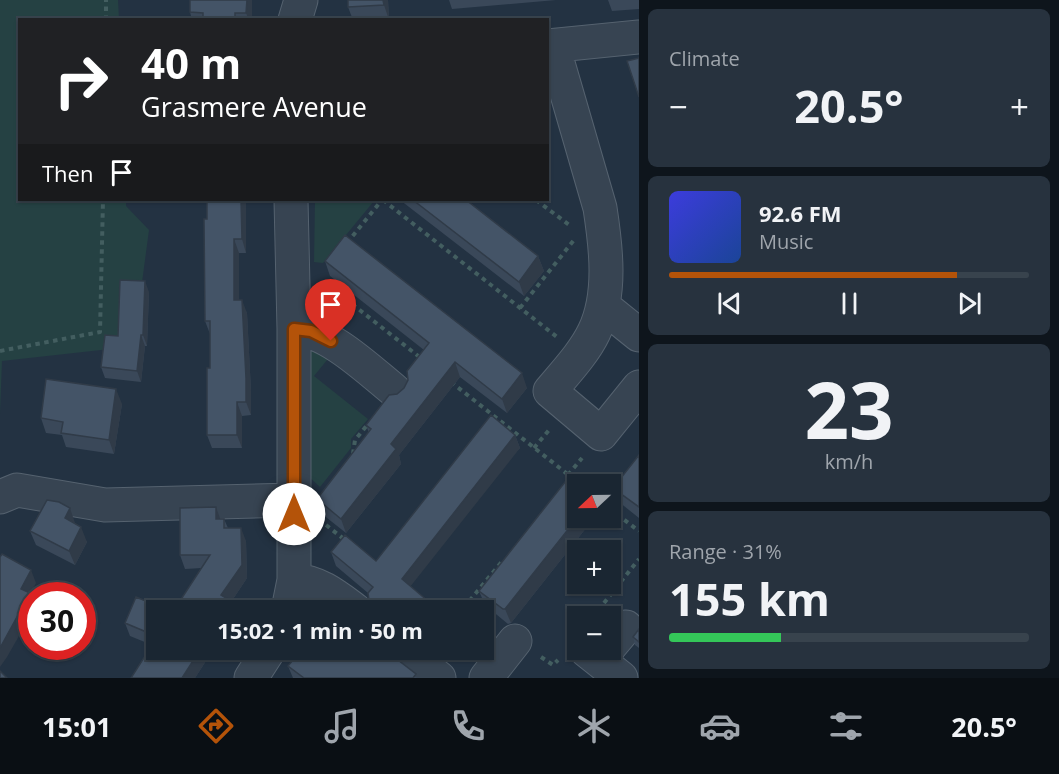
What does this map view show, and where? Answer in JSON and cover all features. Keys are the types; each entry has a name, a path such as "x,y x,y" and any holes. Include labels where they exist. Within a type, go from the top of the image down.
{"street":[{"path":"296,18 301,0"},
{"path":"639,37 550,46 600,208 604,233 605,271 603,306 594,332 550,391 601,434 639,387"},
{"path":"291,201 294,500 291,595"},
{"path":"603,306 639,335"},
{"path":"294,329 311,331 331,341 395,391"},
{"path":"0,497 17,490 105,505 294,500"},
{"path":"291,595 311,582 324,587 342,600"},
{"path":"486,678 515,641"},
{"path":"251,678 263,660"},
{"path":"416,660 439,678"}],"path":[{"path":"106,0 106,18"},
{"path":"0,351 100,332 103,201"},
{"path":"340,252 382,201"},
{"path":"384,201 579,355"},
{"path":"520,308 579,233 537,201"},
{"path":"293,280 319,278 430,366"},
{"path":"347,463 353,455 355,440 422,359"},
{"path":"448,380 567,474"},
{"path":"294,500 348,542"},
{"path":"621,517 639,531"},
{"path":"471,600 507,556"},
{"path":"602,606 639,559"}],"green space":[{"path":"0,0 118,0 119,18 18,18 18,201 126,201 126,206 149,230 141,290 119,348 2,361 0,414"},
{"path":"315,201 374,201 323,263 314,262"},
{"path":"308,348 332,354 314,376 368,419 351,439 351,448 320,487 305,473"}],"building":[{"path":"190,0 247,0 246,13 235,13 235,18 203,18 203,13 190,12"},
{"path":"348,0 383,0 384,5 348,7"},
{"path":"639,58 639,97 627,61"},
{"path":"207,201 241,201 242,239 234,239 234,300 242,300 246,402 237,402 237,435 207,435 210,321 205,321 204,219 207,219"},
{"path":"414,201 467,201 538,256 519,282"},
{"path":"345,235 522,373 502,399 455,362 391,444 396,449 341,519 317,499 371,429 366,425 389,395 397,394 404,388 408,380 407,371 429,343 325,261"},
{"path":"120,280 145,281 143,335 141,335 137,371 101,367 105,335 118,336"},
{"path":"46,379 116,389 109,440 61,433 63,422 41,418"},
{"path":"491,415 515,435 402,579 427,600 369,600 368,593 373,587 331,552 345,535 376,561"},
{"path":"639,455 639,507 621,494 621,478"},
{"path":"567,480 567,528 569,528 505,609 479,591"},
{"path":"47,500 59,502 70,508 65,518 81,527 69,551 30,531"},
{"path":"216,507 216,519 224,519 224,528 241,528 242,565 221,595 229,600 181,600 210,555 180,555 180,508"},
{"path":"2,554 31,570 25,582 18,582 18,615 0,648 0,557"},
{"path":"136,597 146,601 146,632 125,623"},
{"path":"639,629 639,642 633,637"},
{"path":"146,655 146,660 194,660 182,678 131,678"},
{"path":"293,660 398,660 416,674 413,678 304,678 288,666"},
{"path":"0,671 7,678 0,678"}],"route":[{"path":"294,514 294,329 311,331 331,341"}]}
